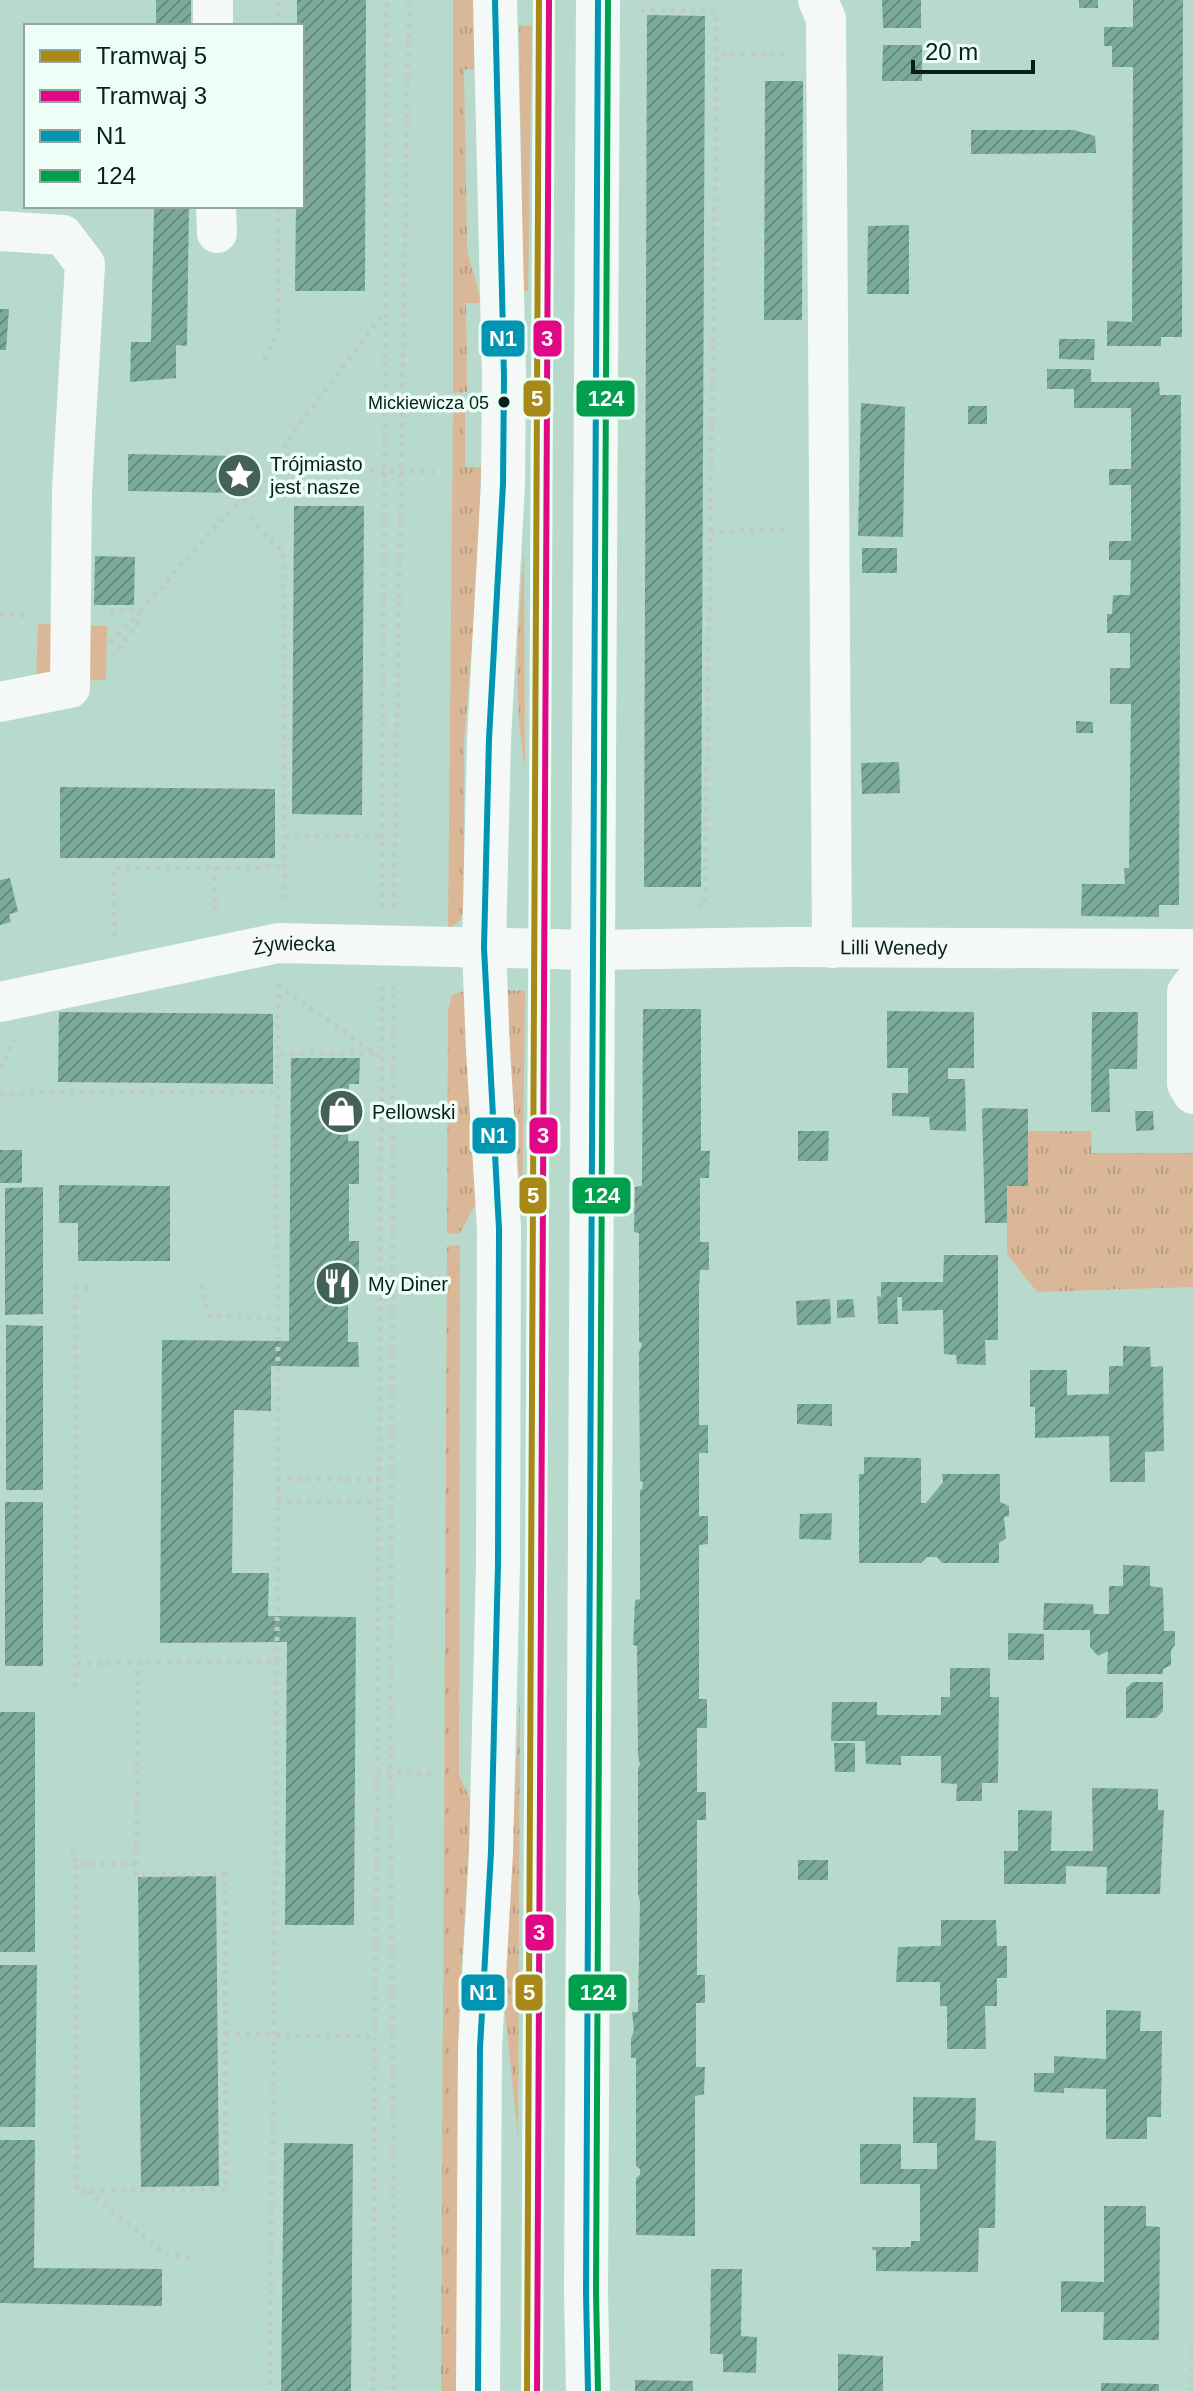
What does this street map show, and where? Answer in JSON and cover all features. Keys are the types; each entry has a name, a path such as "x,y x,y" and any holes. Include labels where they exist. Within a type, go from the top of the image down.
{"main road":[{"path":"478,2391 480,2048 491,1852 498,1564 499,1229 484,948 489,739 503,469 495,0"},
{"path":"588,2391 586,2276 598,0"}],"street":[{"path":"213,0 213,24"},
{"path":"818,0 826,19 832,948"},
{"path":"0,231 63,235 85,264 72,490 70,688 0,702"},
{"name":"Żywiecka","path":"0,1002 281,926 388,946 594,950"},
{"name":"Lilli Wenedy","path":"594,950 1193,949"},
{"path":"1193,984 1187,992 1187,1084 1193,1094"}],"path":[{"path":"278,0 278,24"},
{"path":"373,2391 381,1057 388,946 382,836 387,0"},
{"path":"394,2391 388,946 401,471 409,0"},
{"path":"640,10 715,11 717,55 705,905 691,905"},
{"path":"717,55 826,55"},
{"path":"264,359 278,332 278,208"},
{"path":"285,468 285,443 384,313"},
{"path":"71,610 140,611 229,512 285,468 437,472"},
{"path":"250,518 283,552 285,867 279,986 280,1053 272,1176 278,1318 270,2391"},
{"path":"710,532 829,528"},
{"path":"285,837 382,836"},
{"path":"215,867 215,921"},
{"path":"115,942 114,868 285,867"},
{"path":"279,986 381,1057"},
{"path":"280,1053 375,1053"},
{"path":"0,1093 278,1092"},
{"path":"202,1285 209,1316 278,1318"},
{"path":"75,1687 75,1288 98,1288"},
{"path":"277,1479 379,1480"},
{"path":"277,1502 379,1502"},
{"path":"76,1664 277,1661"},
{"path":"72,1849 76,1864 77,2191 226,2190 225,1874 136,1875 138,1665"},
{"path":"377,1773 433,1773"},
{"path":"76,1864 135,1864"},
{"path":"226,2034 375,2037"},
{"path":"87,2191 165,2254 196,2259"},
{"path":"1192,2391 1193,2342"}],"green space":[{"path":"453,0 474,0 474,69 464,70 467,245 480,303 466,303 467,392 453,393"},
{"path":"519,25 532,26 528,291 523,291"},
{"path":"453,406 465,406 465,467 481,467 478,571 464,743 464,908 460,921 448,929"},
{"path":"524,548 525,767 518,685"},
{"path":"38,624 107,626 106,680 36,678"},
{"path":"506,990 525,991 522,1220 507,1013"},
{"path":"464,991 478,1199 460,1233 447,1234 448,1010 452,995"},
{"path":"1028,1131 1091,1131 1092,1153 1193,1153 1193,1287 1037,1292 1007,1254 1007,1186 1028,1186"},
{"path":"460,1245 459,1775 472,1803 459,2009 457,2391 441,2391 447,1246"},
{"path":"520,1692 518,2137 504,2003"}],"building":[{"path":"156,0 191,0 191,24 156,24"},
{"path":"297,0 366,0 365,291 295,291 296,208 304,208 304,24 297,24"},
{"path":"882,0 921,0 921,28 883,28"},
{"path":"1079,0 1098,0 1098,8 1079,8"},
{"path":"1133,0 1183,0 1182,337 1161,337 1161,346 1107,346 1107,321 1132,322 1133,67 1112,67 1112,46 1104,46 1104,27 1133,27"},
{"path":"647,15 705,16 701,887 644,887"},
{"path":"883,45 922,45 922,81 882,81"},
{"path":"765,81 803,81 802,320 764,320"},
{"path":"971,130 1074,130 1095,136 1096,153 971,154"},
{"path":"154,208 189,208 187,346 176,345 176,378 130,382 131,342 151,342"},
{"path":"909,225 909,294 867,294 868,226"},
{"path":"0,309 9,309 6,350 0,350"},
{"path":"1059,339 1095,339 1094,360 1059,359"},
{"path":"1047,369 1091,369 1091,382 1159,382 1160,395 1181,395 1179,905 1159,905 1159,917 1081,916 1082,884 1125,884 1124,868 1129,868 1131,704 1110,704 1110,668 1130,668 1130,633 1107,633 1107,614 1112,614 1113,595 1130,595 1131,560 1109,560 1109,541 1131,541 1131,485 1109,485 1109,469 1131,469 1131,408 1074,408 1074,389 1047,389"},
{"path":"861,403 905,407 903,537 858,536"},
{"path":"968,406 987,406 987,424 968,424"},
{"path":"128,454 240,456 239,493 128,491"},
{"path":"294,506 364,506 362,815 292,814"},
{"path":"862,548 897,548 897,573 862,573"},
{"path":"95,556 135,557 134,605 94,605"},
{"path":"1076,721 1093,722 1093,733 1076,733"},
{"path":"899,762 900,793 862,794 861,763"},
{"path":"60,787 275,789 275,858 60,858"},
{"path":"10,878 18,912 9,914 11,922 0,925 0,880"},
{"path":"643,1009 701,1009 701,1151 710,1151 709,1178 700,1178 700,1242 709,1242 709,1270 700,1270 699,1288 699,1425 708,1425 708,1453 699,1453 699,1516 708,1516 708,1544 699,1545 699,1699 707,1699 707,1728 697,1728 697,1792 706,1792 706,1820 697,1820 697,1975 705,1975 705,2003 696,2003 696,2067 705,2067 704,2094 695,2096 695,2236 636,2235 636,2178 640,2175 640,2169 636,2166 636,2058 631,2058 631,2039 634,2030 632,2012 638,2012 640,1765 637,1646 633,1645 635,1600 640,1599 640,1490 643,1482 640,1481 639,1353 642,1344 639,1341 639,1233 634,1232 635,1187 642,1186"},
{"path":"887,1011 974,1012 974,1068 948,1068 948,1079 965,1079 966,1131 930,1130 929,1117 892,1116 892,1093 908,1093 908,1068 887,1068"},
{"path":"59,1012 273,1014 273,1084 58,1082"},
{"path":"1092,1012 1138,1012 1137,1069 1109,1069 1110,1112 1091,1112"},
{"path":"291,1058 360,1058 359,1084 349,1084 348,1141 359,1141 359,1184 349,1184 349,1241 359,1241 359,1283 348,1282 348,1342 358,1342 359,1367 271,1366 271,1411 234,1410 232,1573 269,1573 268,1616 356,1617 354,1925 285,1925 287,1642 160,1643 162,1340 289,1341"},
{"path":"982,1109 1028,1109 1028,1186 1007,1186 1007,1223 985,1223"},
{"path":"1135,1111 1153,1111 1154,1130 1136,1131"},
{"path":"798,1131 829,1131 828,1161 798,1161"},
{"path":"0,1150 22,1150 22,1183 0,1183"},
{"path":"59,1185 170,1186 170,1261 78,1261 78,1223 59,1223"},
{"path":"43,1187 43,1314 5,1315 5,1188"},
{"path":"944,1255 998,1255 998,1340 985,1340 986,1365 957,1364 956,1355 944,1354 943,1310 902,1311 902,1297 897,1297 898,1324 878,1324 877,1296 881,1297 881,1282 943,1282"},
{"path":"830,1299 831,1324 797,1325 796,1301"},
{"path":"853,1299 855,1317 837,1318 837,1300"},
{"path":"6,1325 43,1326 43,1490 6,1490"},
{"path":"1123,1346 1150,1347 1151,1367 1163,1366 1164,1451 1145,1452 1145,1482 1110,1482 1109,1436 1035,1438 1035,1407 1030,1407 1030,1370 1067,1370 1067,1395 1109,1394 1109,1366 1123,1366"},
{"path":"797,1404 832,1404 832,1426 797,1424"},
{"path":"864,1457 921,1458 921,1503 926,1503 943,1482 942,1474 1000,1474 1000,1502 1009,1506 1009,1516 1004,1517 1006,1538 999,1543 999,1563 942,1563 937,1557 927,1557 921,1563 859,1563 859,1474 864,1474"},
{"path":"5,1502 43,1502 43,1666 5,1666"},
{"path":"832,1513 831,1540 799,1539 800,1514"},
{"path":"1123,1565 1150,1566 1150,1586 1163,1588 1164,1631 1175,1631 1175,1645 1171,1650 1171,1665 1163,1669 1163,1674 1107,1674 1108,1651 1098,1656 1090,1647 1090,1630 1043,1630 1044,1603 1093,1604 1094,1614 1109,1614 1109,1586 1123,1586"},
{"path":"1008,1633 1044,1634 1044,1660 1008,1660"},
{"path":"950,1668 990,1668 990,1697 999,1697 998,1783 982,1783 982,1801 956,1801 957,1784 941,1783 941,1756 901,1756 901,1765 866,1764 865,1741 831,1741 832,1702 877,1702 877,1715 941,1715 941,1697 950,1697"},
{"path":"1133,1682 1163,1682 1163,1711 1156,1718 1126,1718 1126,1688"},
{"path":"0,1712 35,1712 35,1952 0,1952"},
{"path":"834,1743 855,1743 855,1772 835,1772"},
{"path":"1092,1788 1158,1789 1158,1810 1164,1810 1160,1894 1106,1894 1107,1867 1066,1866 1066,1884 1004,1884 1004,1851 1018,1851 1018,1810 1052,1811 1051,1851 1093,1851"},
{"path":"798,1860 828,1860 828,1880 798,1880"},
{"path":"216,1876 219,2186 141,2187 138,1877"},
{"path":"941,1920 996,1920 997,1946 1007,1946 1007,1978 997,1978 997,2006 985,2006 986,2049 947,2049 947,2006 940,2006 940,1982 896,1982 898,1947 941,1946"},
{"path":"0,1965 37,1965 35,2127 0,2127"},
{"path":"1106,2010 1141,2011 1140,2031 1162,2031 1161,2117 1147,2117 1147,2139 1106,2139 1106,2089 1064,2088 1064,2093 1034,2092 1034,2073 1054,2073 1054,2056 1106,2059"},
{"path":"913,2097 976,2098 975,2140 996,2141 995,2228 979,2228 978,2272 876,2271 876,2250 872,2250 873,2247 911,2247 911,2241 920,2241 920,2184 860,2184 860,2144 901,2144 901,2169 937,2169 937,2143 913,2143"},
{"path":"0,2140 35,2140 34,2268 162,2269 162,2306 0,2303"},
{"path":"284,2143 353,2144 351,2391 281,2391"},
{"path":"1104,2206 1146,2206 1146,2226 1160,2227 1159,2340 1103,2340 1104,2312 1061,2312 1061,2281 1104,2282"},
{"path":"711,2269 742,2269 741,2336 757,2337 756,2373 723,2372 723,2354 710,2354"},
{"path":"838,2354 883,2356 883,2391 838,2391"},
{"path":"635,2380 693,2381 693,2391 635,2391"},
{"path":"1101,2383 1159,2384 1159,2391 1101,2391"}],"tram line":[{"name":"5","path":"527,2391 539,0"},
{"name":"3","path":"537,2391 549,0"}],"transit line":[{"name":"N1","path":"478,2391 480,2048 491,1852 498,1564 499,1229 484,948 489,739 503,484 504,377 495,0"},
{"name":"N1","path":"588,2391 586,2292 598,0"},
{"name":"124","path":"598,2391 596,2292 608,0"}],"place":[{"name":"Mickiewicza 05","path":"504,402"},
{"name":"Trójmiasto jest nasze","path":"239,475"},
{"name":"Pellowski","path":"341,1112"},
{"name":"My Diner","path":"337,1284"}]}
